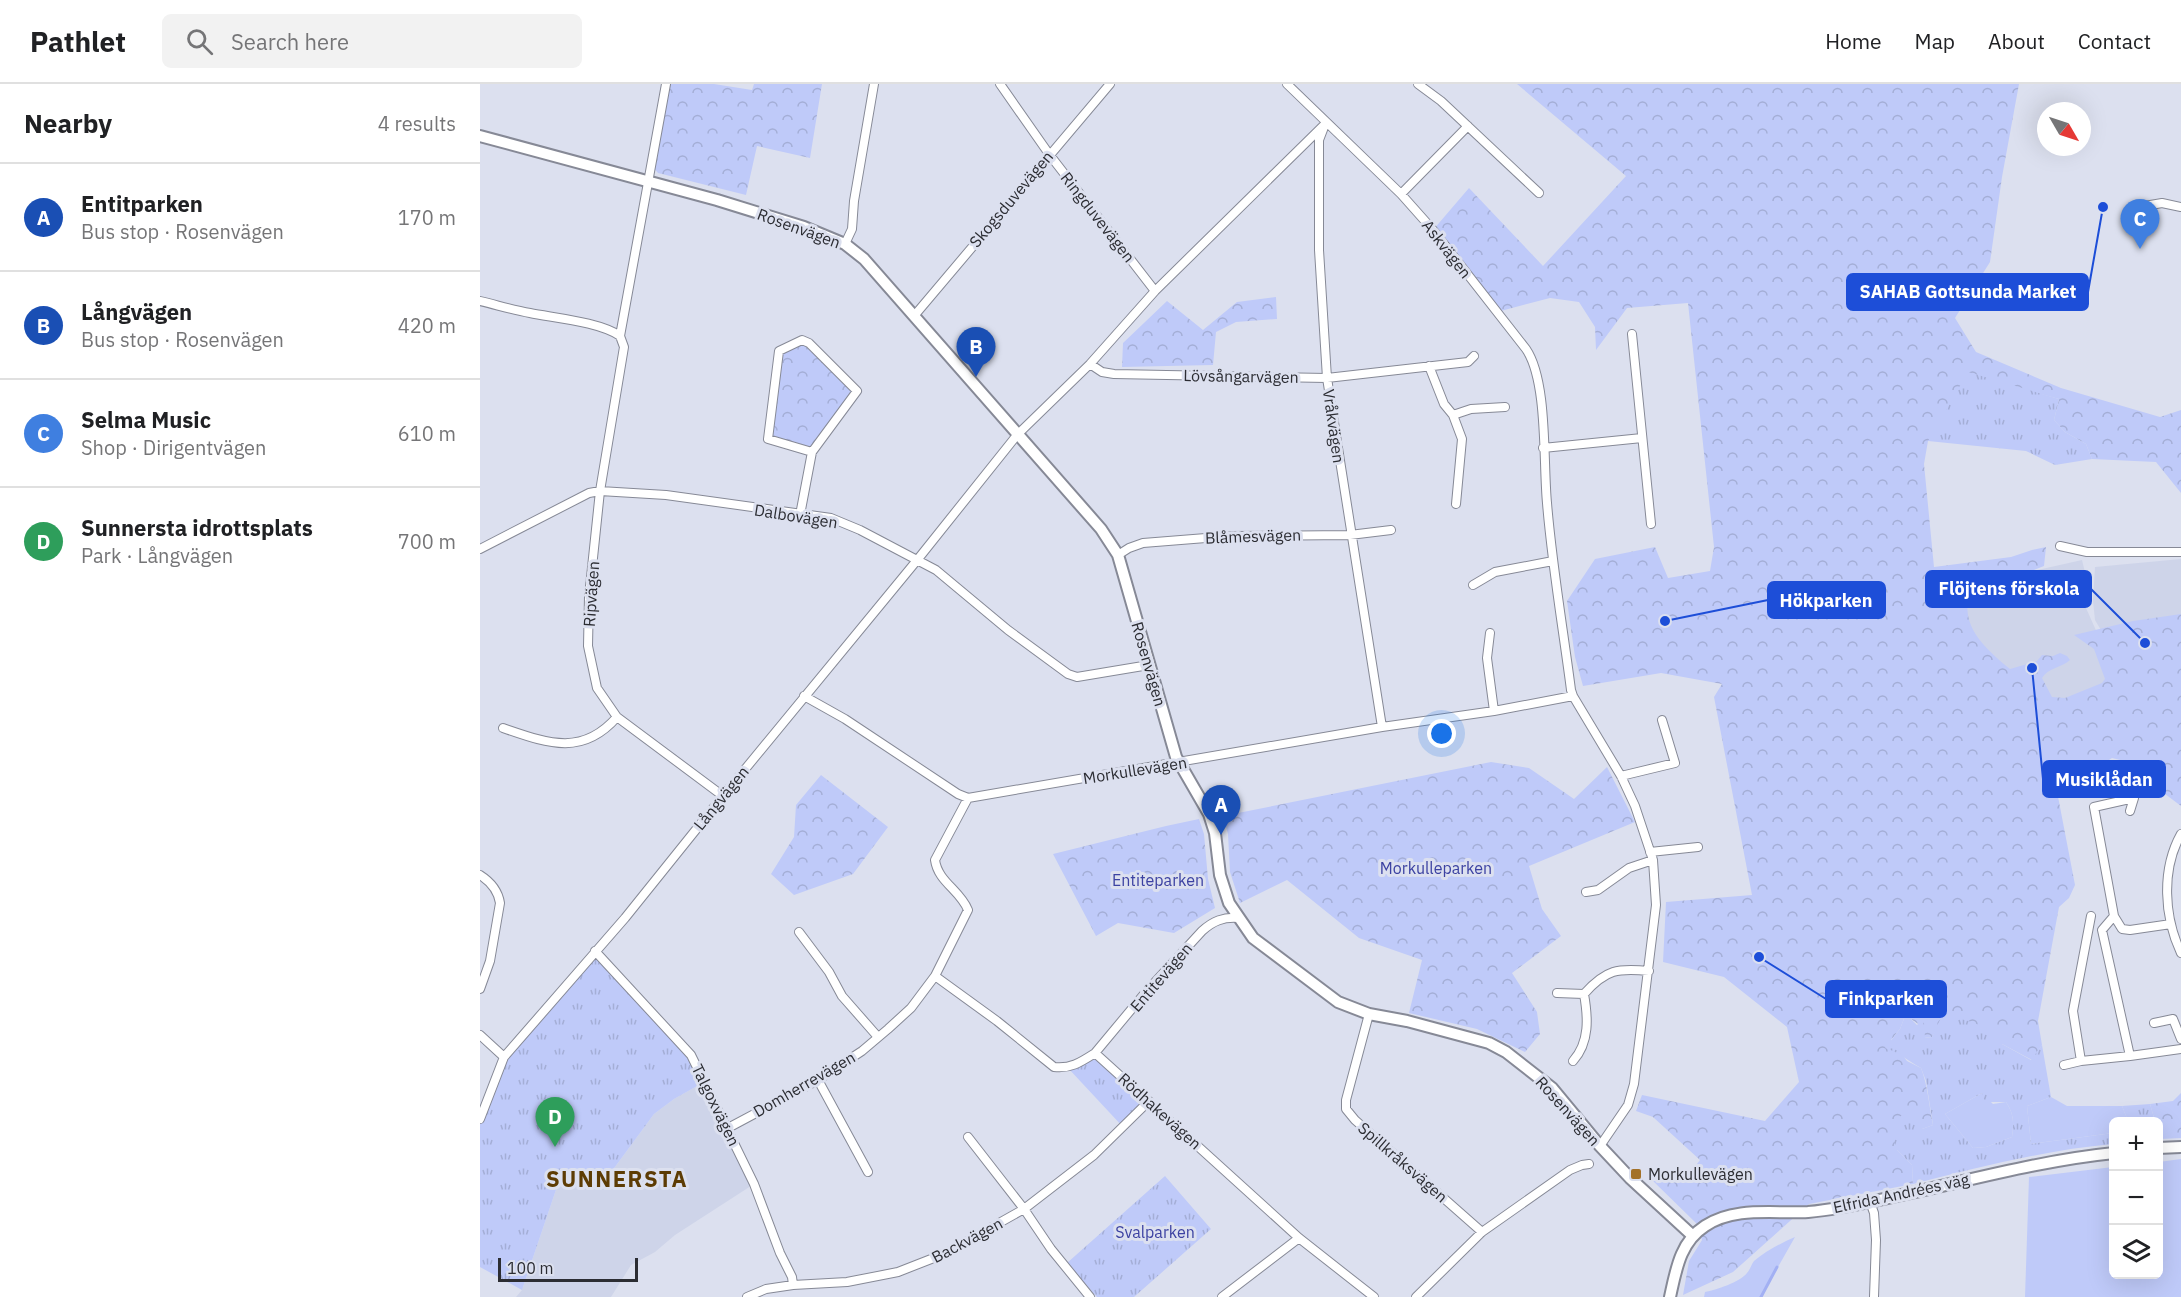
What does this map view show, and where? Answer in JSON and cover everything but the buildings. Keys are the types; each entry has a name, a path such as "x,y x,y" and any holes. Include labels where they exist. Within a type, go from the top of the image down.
{"street":[{"name":"Ripvägen","path":"666,84 620,336 624,343 600,491 589,596 588,646 597,688 617,717 723,796"},
{"path":"845,244 852,230 854,201 874,84"},
{"name":"Ringduvevägen","path":"1000,84 1049,154 1155,291"},
{"name":"Skogsduvevägen","path":"914,316 1110,84"},
{"name":"Askvägen","path":"1287,84 1401,194 1433,230 1535,364 1540,394 1553,561 1573,696"},
{"path":"1418,84 1441,101 1539,193"},
{"name":"Långvägen","path":"480,1119 504,1058 625,918 1017,435 1090,364 1155,291 1326,123"},
{"name":"Vråkvägen","path":"1326,123 1319,140 1319,250 1327,378 1382,727"},
{"path":"1401,194 1468,126"},
{"name":"Rosenvägen","path":"480,136 648,181 804,227 845,244 864,259 1101,529 1118,555 1176,757 1209,814 1215,833 1220,876 1229,903 1253,938 1328,996 1368,1014 1465,1036 1489,1043 1506,1052 1552,1088 1599,1146 1692,1236"},
{"path":"2133,208 2162,204 2181,207"},
{"path":"480,301 607,329 620,336"},
{"path":"1632,334 1651,524"},
{"path":"800,515 812,452 857,391 809,343 802,340 779,351 768,439 812,452"},
{"name":"Lövsångarvägen","path":"1090,364 1102,372 1114,374 1327,378 1468,362 1474,356"},
{"path":"1430,366 1444,404 1453,415 1462,439 1456,504"},
{"path":"1453,415 1471,409 1505,407"},
{"path":"1544,448 1642,438"},
{"name":"Dalbovägen","path":"480,549 589,493 600,491 666,495 831,518 860,530 936,570 1008,630 1068,674 1077,677 1149,665"},
{"name":"Blåmesvägen","path":"1118,555 1143,543 1231,536 1350,535 1390,530"},
{"path":"2060,546 2087,552 2181,552"},
{"path":"1473,585 1495,572 1553,561"},
{"path":"1490,633 1487,658 1494,711"},
{"path":"804,696 845,719 958,794 968,798"},
{"path":"1573,696 1621,776 1635,806 1652,856 1656,905 1634,1084 1628,1105 1599,1146"},
{"name":"Morkullevägen","path":"968,798 1573,696"},
{"path":"503,728 541,741 562,745 591,739 607,729 617,717"},
{"path":"1621,776 1675,763 1662,720"},
{"name":"Domherrevägen","path":"728,1128 818,1080 861,1051 911,1008 935,976 968,910 965,903 941,877 935,860 968,798"},
{"path":"2130,811 2134,798 2094,807 2114,916 2122,929 2130,930 2170,924"},
{"path":"2181,834 2172,858 2167,882 2170,924 2181,953"},
{"path":"1586,892 1598,891 1629,868 1652,856 1698,847"},
{"path":"480,875 489,880 499,894 500,903 490,961 480,989"},
{"path":"2081,1061 2073,1011 2091,916"},
{"path":"2114,916 2102,930 2130,1056"},
{"name":"Entitevägen","path":"1095,1053 1145,993 1202,931 1211,923 1238,918"},
{"path":"799,932 830,972 842,996 878,1038"},
{"name":"Talgoxvägen","path":"595,951 692,1055 754,1184 780,1253 792,1277 793,1285"},
{"path":"1557,993 1584,994 1608,972 1629,969 1649,970"},
{"path":"935,976 1054,1067 1064,1069 1073,1066 1095,1053"},
{"path":"1573,1061 1582,1051 1588,1019 1584,994"},
{"name":"Spillkråksvägen","path":"1368,1014 1346,1100 1346,1109 1355,1120 1482,1232"},
{"path":"2154,1023 2173,1019 2181,1039"},
{"path":"480,1035 504,1058"},
{"path":"2064,1065 2181,1049"},
{"name":"Rödhakevägen","path":"1095,1053 1299,1238 1374,1297"},
{"path":"818,1080 868,1172"},
{"name":"Backvägen","path":"747,1297 766,1289 847,1282 898,1272 944,1254 1024,1209 1094,1155 1149,1101"},
{"path":"968,1137 1024,1209 1051,1249 1090,1297"},
{"path":"2163,1148 2181,1147"},
{"name":"Elfrida Andrées väg","path":"1692,1236 1707,1224 1740,1213 1810,1212 1870,1202 2081,1156 2109,1153"},
{"path":"1416,1297 1482,1232 1570,1170 1589,1164"},
{"path":"1870,1202 1874,1213 1876,1240 1874,1297"},
{"path":"1670,1297 1682,1252 1692,1236"},
{"path":"1222,1297 1299,1238"}],"shaded area":[{"path":"2181,559 2181,667 2134,686 2095,620 2093,601 2095,567"},
{"path":"2082,560 2089,589 2086,608 2124,693 1973,738 1928,595"},
{"path":"706,1081 754,1184 675,1235 655,1252 631,1265 611,1297 516,1297 522,1290 561,1175 598,1190 654,1114 674,1099"}],"green space":[{"path":"666,84 714,84 752,90 754,84 822,84 810,158 757,146 746,195 658,173 652,166"},
{"path":"1517,84 2019,84 2002,177 1990,262 1955,318 1976,352 2061,388 2160,417 2181,410 2181,493 2156,462 2092,459 2086,444 2065,432 2054,420 2059,399 2014,387 1928,441 1924,464 1934,567 2011,557 2046,547 2044,566 1971,591 1968,615 1971,626 1992,654 2010,669 2037,661 2042,655 2053,656 2060,653 2067,656 2070,660 2048,672 2042,678 2052,697 2065,698 2102,683 2105,679 2094,649 2074,635 2133,621 2181,614 2181,806 2120,760 2112,758 2097,768 2074,774 2068,766 2064,767 2060,778 2055,781 2075,885 2069,898 2059,907 2038,1021 2042,1045 2032,1060 2002,1044 1936,1031 1932,1037 1924,1038 1924,1028 1911,1019 1911,1013 1905,1016 1900,1029 1891,1040 1907,1061 1921,1068 1933,1125 1922,1129 1897,1150 1912,1165 1913,1184 1809,1204 1733,1272 1683,1295 1689,1261 1702,1240 1697,1224 1653,1181 1684,1181 1700,1160 1653,1117 1636,1111 1642,1095 1765,1121 1799,1082 1787,1027 1724,977 1663,962 1666,902 1752,895 1714,697 1722,684 1661,673 1583,686 1575,657 1567,601 1595,559 1655,547 1668,578 1710,571 1714,547 1688,303 1627,308 1596,350 1595,327 1579,302 1550,298 1497,312 1433,230 1469,188 1543,266 1626,176"},
{"path":"1276,297 1277,319 1236,322 1216,332 1213,365 1122,367 1123,343 1167,301 1203,330 1237,302"},
{"path":"802,340 857,391 812,452 768,439 779,351"},
{"path":"1968,372 2059,399 2054,420 2065,432 2086,444 2092,459 2055,465 2026,451 1928,441"},
{"name":"Morkulleparken","path":"1491,762 1529,768 1574,799 1607,767 1635,822 1529,866 1542,909 1561,936 1512,973 1537,1012 1540,1034 1525,1052 1477,1029 1409,1013 1422,960 1359,938 1287,880 1240,903 1230,872 1228,834 1223,816"},
{"path":"821,775 888,827 853,874 794,895 771,874 794,837 796,805"},
{"name":"Entiteparken","path":"1199,819 1204,834 1208,879 1215,908 1174,933 1118,923 1096,936 1053,854"},
{"path":"595,951 691,1055 706,1081 674,1099 654,1114 598,1190 561,1175 522,1290 480,1267 480,1119 504,1057"},
{"path":"1911,1012 1911,1019 1917,1025 1920,1022 1924,1023 1925,1038 1932,1037 1943,1016 1949,1016 1972,1022 2001,1035 2002,1044 2031,1060 2042,1045 2051,1097 2027,1106 2031,1144 2109,1134 2109,1144 1988,1165 1913,1184 1912,1165 1897,1150 1889,1126 1902,1115 1922,1129 1933,1125 1926,1081 1921,1068 1885,1048 1900,1029 1905,1016","holes":["1982,1093 1985,1102 2006,1102 2013,1119 2012,1137 1986,1147 1973,1148 1945,1114"]},
{"path":"1095,1053 1149,1101 1123,1127 1068,1068"},
{"path":"1982,1093 1993,1104 2006,1102 2013,1119 2012,1137 1986,1147 1973,1148 1945,1114"},
{"path":"2181,1093 2181,1138 2163,1139 2163,1117 2154,1117 2150,1104 2173,1101"},
{"path":"2051,1097 2067,1106 2122,1106 2126,1117 2109,1117 2109,1134 2031,1144 2027,1106"},
{"path":"2150,1104 2154,1117 2126,1117 2122,1106"},
{"path":"2181,1159 2181,1297 2025,1297 2029,1177 2109,1167 2109,1279 2163,1279 2163,1161"},
{"name":"Svalparken","path":"1165,1176 1211,1229 1134,1297 1097,1297 1067,1263"},
{"path":"1795,1237 1761,1297 1704,1297 1705,1292 1744,1276 1759,1257"}],"waterway":[{"path":"1761,1297 1777,1267"}],"place":[{"name":"SAHAB Gottsunda Market","path":"2103,207"},
{"name":"Selma Music","path":"2140,249"},
{"name":"Långvägen","path":"976,377"},
{"name":"Hökparken","path":"1665,621"},
{"name":"Flöjtens förskola","path":"2145,643"},
{"name":"Musiklådan","path":"2032,668"},
{"name":"Entitparken","path":"1221,835"},
{"name":"Finkparken","path":"1759,957"},
{"name":"Sunnersta idrottsplats","path":"555,1147"},
{"name":"Morkullevägen","path":"1636,1174"}],"district":[{"name":"SUNNERSTA","path":"617,1179"}]}
